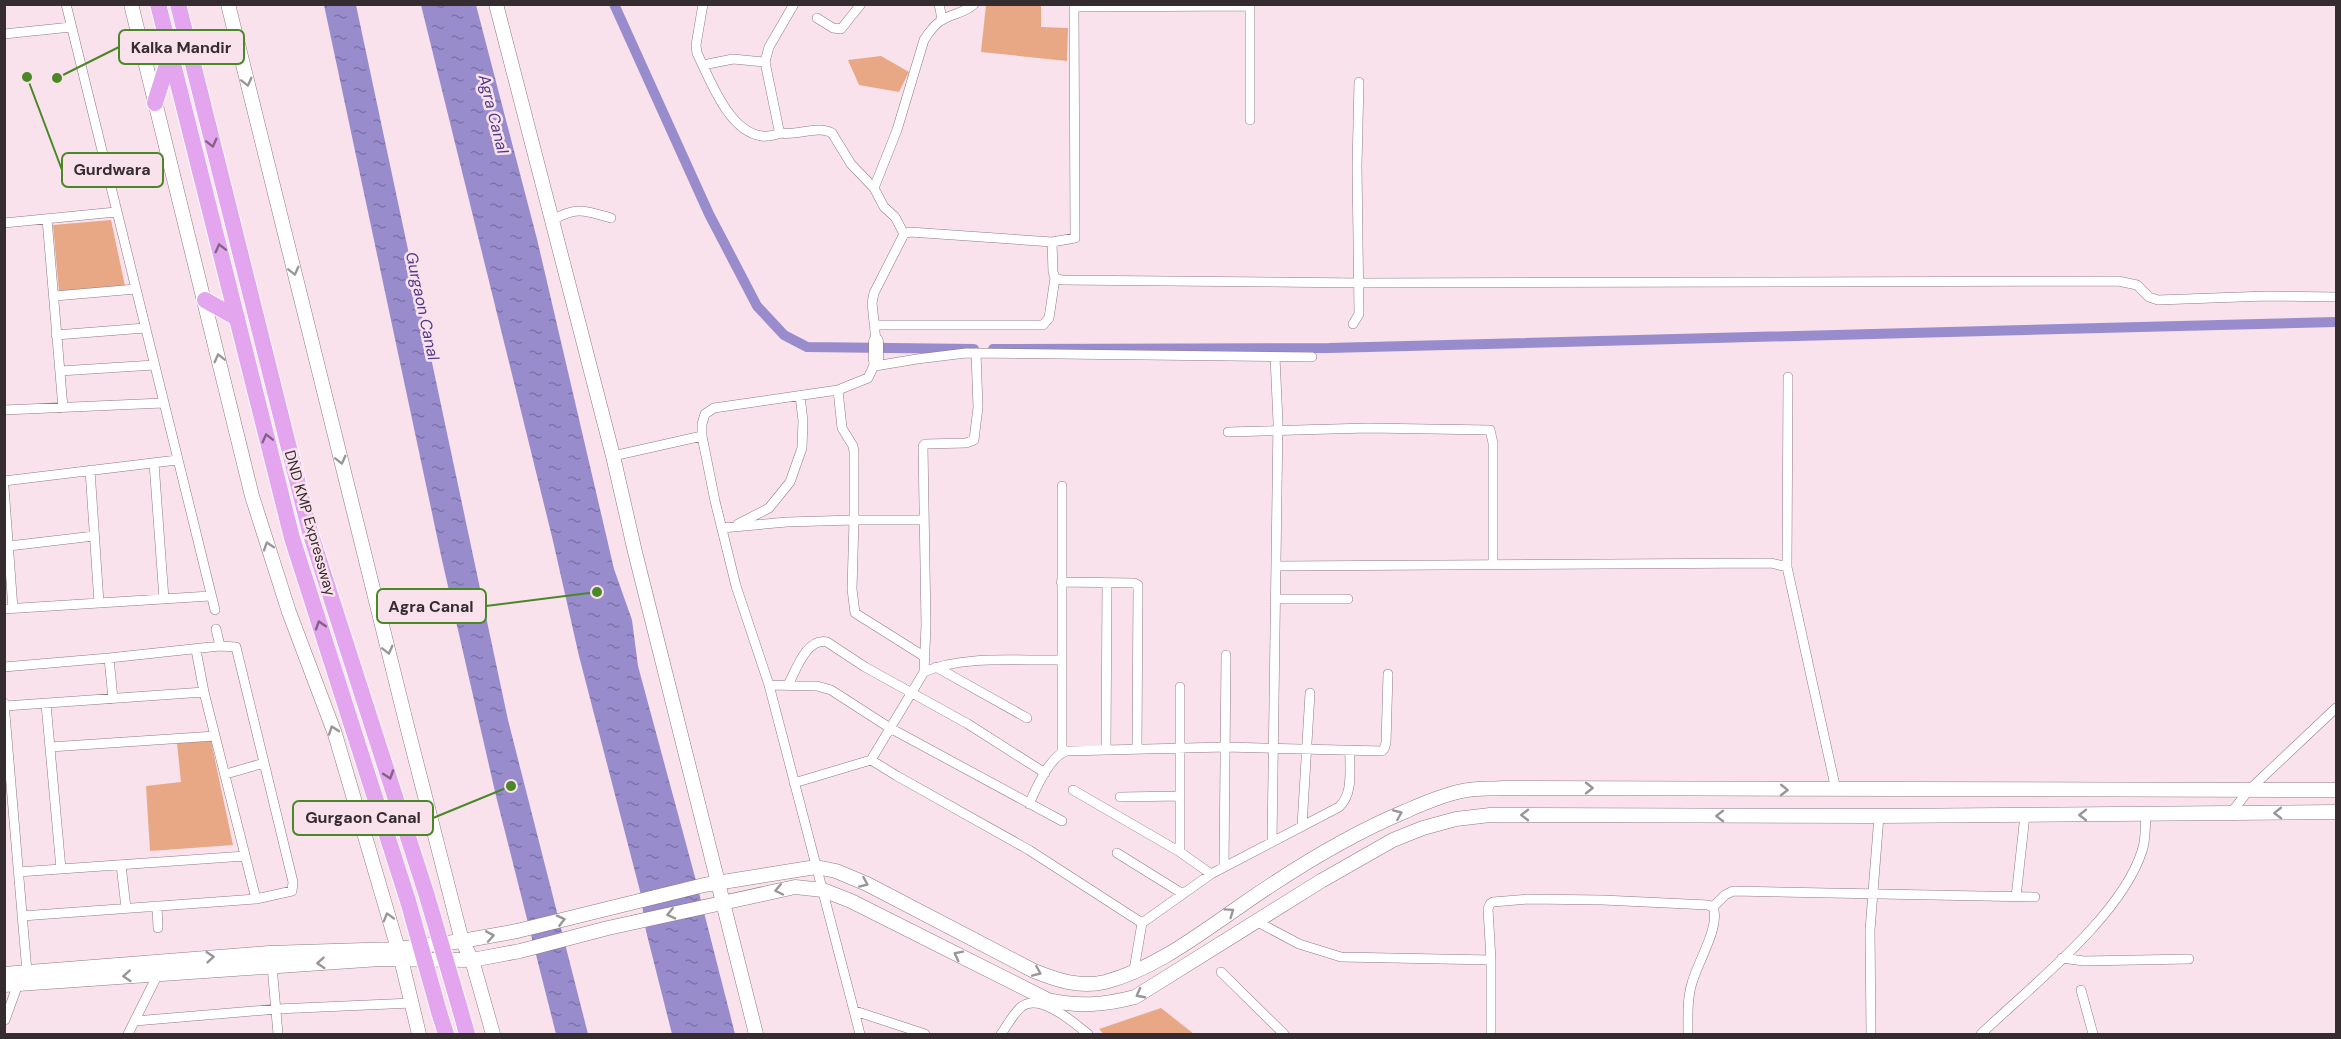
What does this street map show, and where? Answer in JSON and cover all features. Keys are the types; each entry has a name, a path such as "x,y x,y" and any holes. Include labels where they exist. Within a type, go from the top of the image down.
{"highway":[{"name":"DND KMP Expressway","path":"158,4 292,538 408,901 446,1035"},
{"name":"DND KMP Expressway","path":"178,4 310,532 427,896 467,1035"},
{"path":"155,103 170,54"},
{"path":"204,300 237,318"}],"street":[{"path":"66,4 215,610"},
{"path":"131,4 252,496 289,612 335,734 399,954 419,1035"},
{"path":"228,4 462,941 472,960 493,1035"},
{"path":"496,4 613,456 711,883 723,902 756,1035"},
{"path":"703,4 696,45 697,53 738,126 760,136 828,131 851,164 874,188 880,202 895,217 904,234"},
{"path":"781,133 765,71 765,62 769,47 794,4"},
{"path":"817,18 833,28 841,29 861,4"},
{"path":"939,4 942,19"},
{"path":"874,188 899,123 924,40 931,29 942,19 968,10 974,4"},
{"path":"860,1035 769,685 736,586 727,528 702,436 705,414 714,408 838,390 868,378 875,364 876,341 872,303 874,293 904,234 910,232 1052,242 1072,240 1076,233 1074,6 1250,5 1250,120"},
{"path":"4,34 71,27"},
{"path":"703,65 733,59 765,62"},
{"path":"1353,324 1359,314 1360,283 1357,166 1359,82"},
{"path":"553,220 574,210 612,218"},
{"path":"4,223 116,212"},
{"path":"47,219 63,408"},
{"path":"874,325 1043,325 1049,318 1055,278 1052,242"},
{"path":"1055,278 1360,283 2118,281 2137,285 2149,297 2158,300 2255,296 2337,297"},
{"path":"55,296 136,289"},
{"path":"56,335 145,328"},
{"path":"875,364 945,354 976,353 1312,357"},
{"path":"794,783 871,760 924,672 923,446 966,443 974,440 978,407 976,353"},
{"path":"1272,842 1278,431 1275,357"},
{"path":"60,371 154,365"},
{"path":"1788,377 1787,567 1836,790"},
{"path":"838,390 842,428 855,452 852,589 855,613 925,657"},
{"path":"727,528 769,508 790,482 802,448 803,421 800,396"},
{"path":"4,410 163,403"},
{"path":"1228,432 1399,428 1483,428 1490,430 1494,443 1493,564"},
{"path":"613,456 702,436"},
{"path":"4,481 177,460"},
{"path":"154,463 164,599"},
{"path":"90,470 99,603"},
{"path":"1029,804 1045,773 1062,752 1063,682 1060,660 1062,486"},
{"path":"4,487 9,546 9,609 210,596"},
{"path":"727,528 787,522 924,520"},
{"path":"9,546 94,536"},
{"path":"1276,566 1771,563 1787,567"},
{"path":"1061,582 1134,583 1138,585 1140,591 1137,749"},
{"path":"1106,749 1107,583"},
{"path":"1275,599 1348,599"},
{"path":"216,629 220,646"},
{"path":"788,685 815,642 821,640 827,642 865,667 968,724 1045,773"},
{"path":"4,667 220,646 236,647 293,882 292,891 256,899 22,916"},
{"path":"196,650 204,692 256,899"},
{"path":"1224,867 1226,655"},
{"path":"109,658 113,699"},
{"path":"924,672 958,663 1060,660"},
{"path":"936,667 1028,718"},
{"path":"1062,752 1225,747 1378,751 1384,749 1388,674"},
{"path":"769,685 824,687 890,728 1062,821"},
{"path":"1180,687 1180,852"},
{"path":"5,1020 16,980 22,916 7,763 5,705 204,692"},
{"path":"1302,826 1310,693"},
{"path":"46,704 61,869"},
{"path":"2230,814 2249,790 2337,708"},
{"path":"50,747 215,736"},
{"path":"1134,970 1142,923 1211,874 1339,807 1346,800 1349,791 1350,750"},
{"path":"871,760 1029,850 1142,923"},
{"path":"226,774 264,763"},
{"path":"4,974 16,980 158,974 399,954 517,931 711,883 816,867 836,871 867,884 1034,971 1059,981 1081,985 1104,982 1182,946 1328,849 1389,818 1430,801 1463,791 1503,788 2337,790"},
{"path":"1072,790 1180,852 1211,874"},
{"path":"1119,797 1180,796"},
{"path":"16,980 269,953 399,954 472,960 520,951 608,928 795,887 824,890 851,901 1031,993 1067,1004 1101,1005 1135,997 1256,921 1393,840 1422,828 1456,819 1490,815 1879,816 2337,812"},
{"path":"1981,1035 2062,958 2119,896 2129,881 2142,851 2146,814"},
{"path":"2016,897 2025,815"},
{"path":"1871,1035 1870,930 1879,816"},
{"path":"1117,853 1183,894"},
{"path":"18,872 245,856"},
{"path":"121,865 126,908"},
{"path":"1688,1035 1689,995 1692,981 1714,925 1713,907 1725,895 1733,891 2035,897"},
{"path":"1491,1035 1488,909 1490,904 1499,900 1603,900 1713,907"},
{"path":"157,906 158,928"},
{"path":"1256,921 1306,946 1341,957 1491,960"},
{"path":"2062,958 2084,962 2189,959"},
{"path":"272,966 278,1035"},
{"path":"1221,972 1284,1035"},
{"path":"128,1035 158,974"},
{"path":"2082,990 2093,1035"},
{"path":"135,1021 277,1009 412,1003"},
{"path":"1001,1035 1019,1010 1030,1003 1039,1003 1072,1021 1088,1035"},
{"path":"855,1011 925,1035"}],"shaded area":[{"path":"986,5 1041,5 1041,27 1068,28 1067,61 981,52"},
{"path":"881,56 909,72 899,92 859,85 848,60"},
{"path":"111,220 125,286 59,291 53,225"},
{"path":"211,741 233,845 150,851 146,786 181,782 177,743"},
{"path":"1161,1008 1194,1034 1104,1034 1099,1029"}],"water":[{"path":"324,5 356,5 508,720 588,1034 556,1034 496,796 442,560"},
{"path":"421,5 476,5 537,239 614,569 632,620 638,666 735,1034 672,1034 646,931 640,891 579,656 553,541"}],"waterway":[{"path":"614,4 709,214 757,306 784,335 807,347 974,349"},
{"path":"993,349 1329,348 2336,322"}],"place":[{"name":"Gurdwara","path":"27,77"},
{"name":"Kalka Mandir","path":"57,78"},
{"name":"Agra Canal","path":"597,592"},
{"name":"Gurgaon Canal","path":"511,786"}]}
